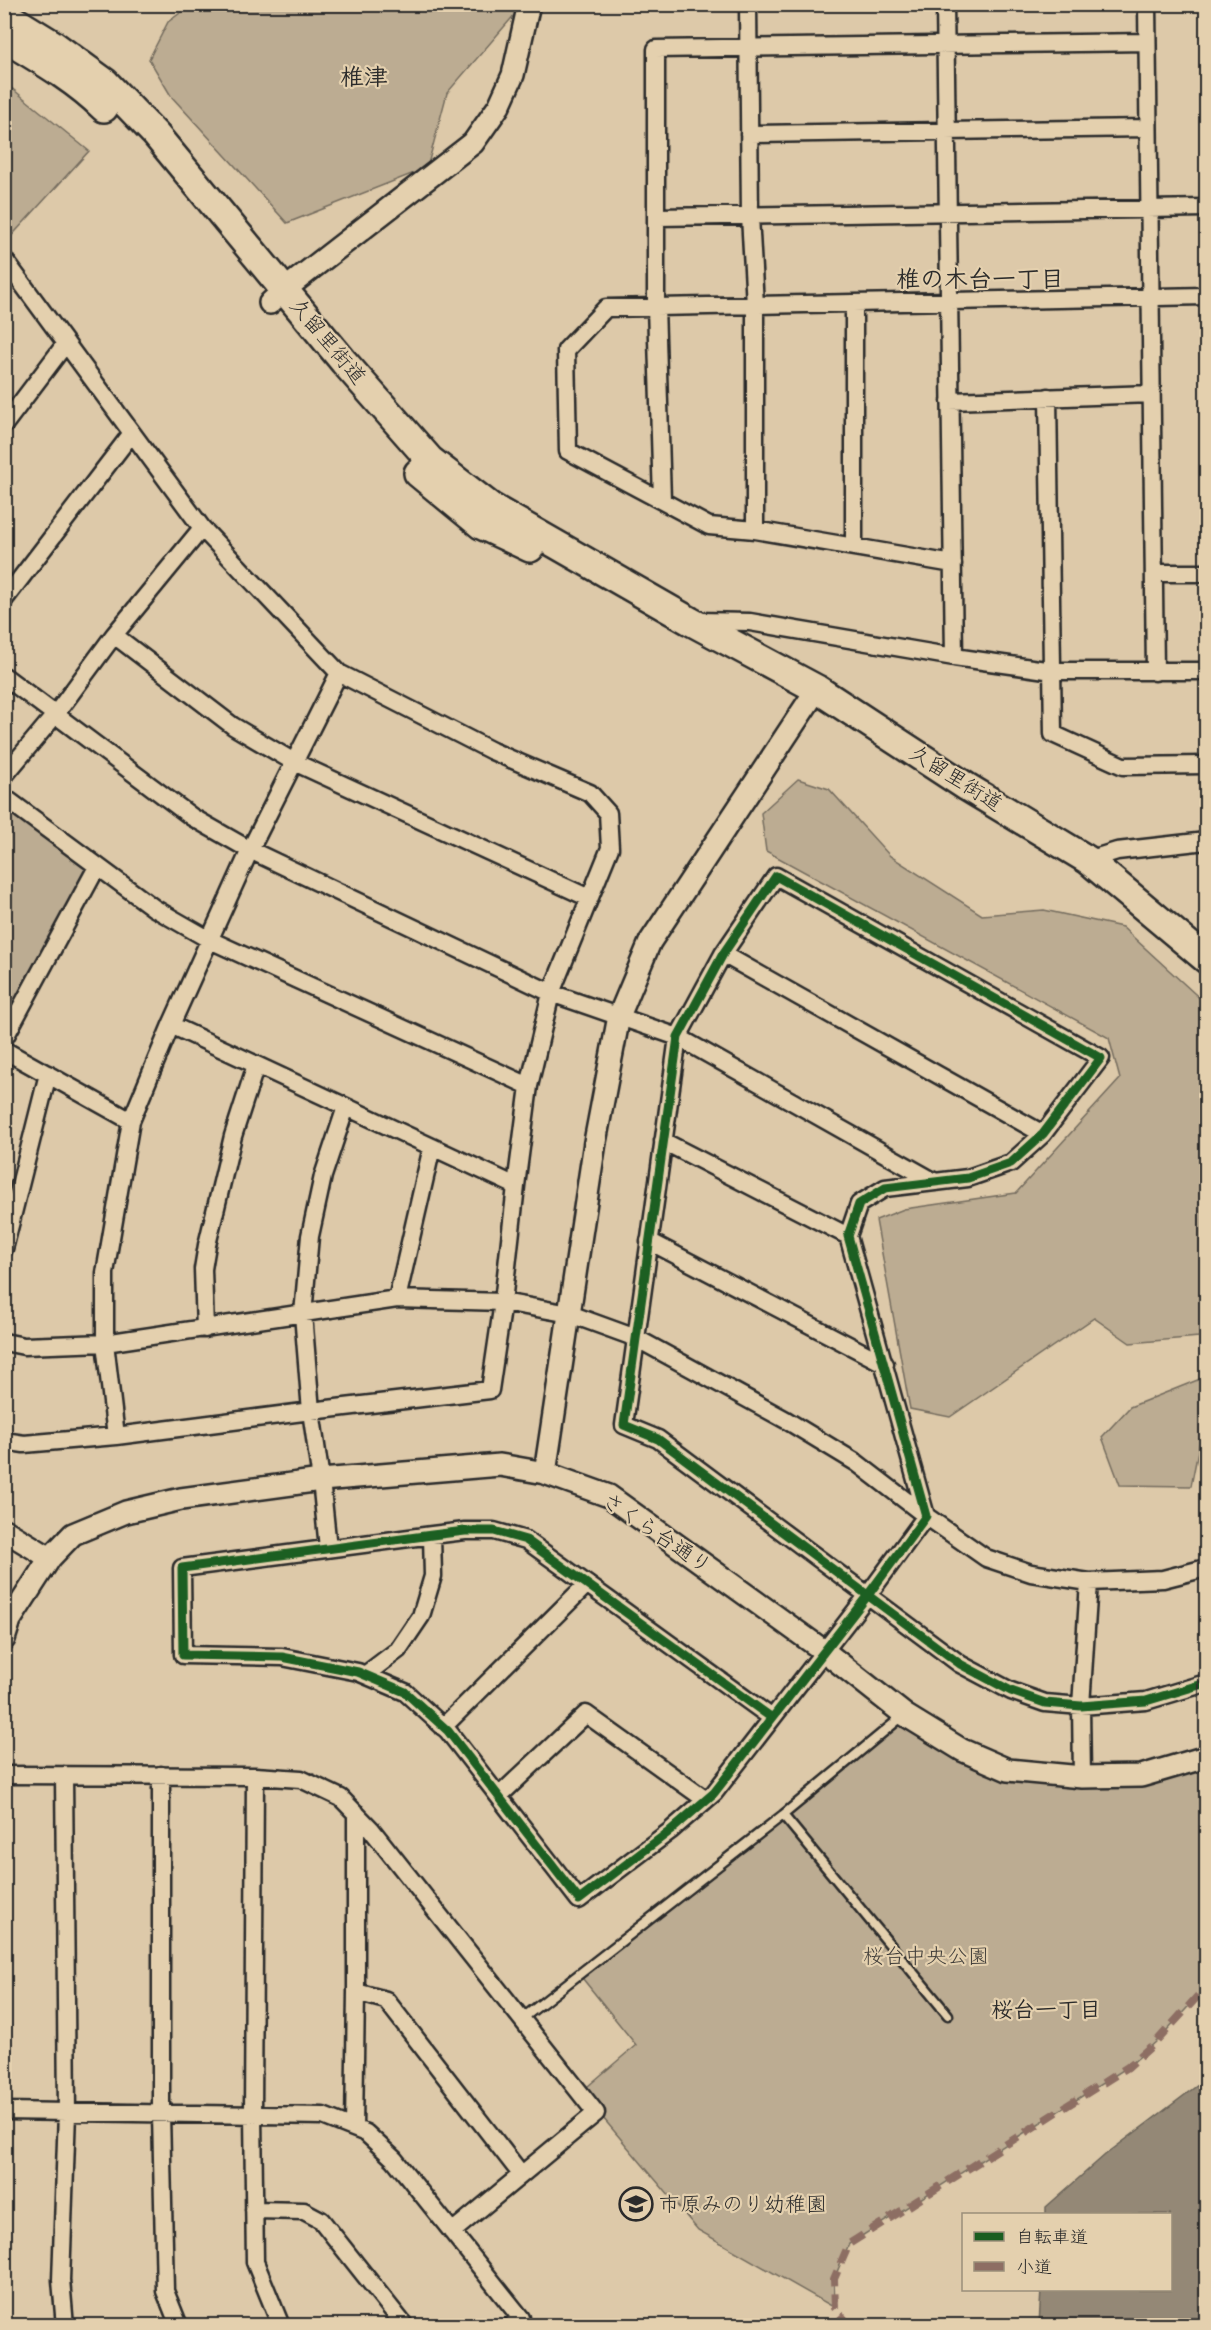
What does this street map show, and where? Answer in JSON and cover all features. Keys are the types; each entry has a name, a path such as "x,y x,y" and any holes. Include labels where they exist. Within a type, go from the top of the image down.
{"main road":[{"name":"久留里街道","path":"4,14 51,43 106,83 156,135 333,371 416,471 481,525 690,621 817,689 967,787 1088,860 1206,958"},
{"name":"久留里街道","path":"4,38 37,57 91,95 144,146 277,296"}],"street":[{"path":"277,296 473,143 499,106 513,75 529,4"},
{"path":"748,4 750,216 755,305 755,530"},
{"path":"945,4 954,657"},
{"path":"1147,4 1155,672"},
{"path":"662,500 656,306 656,49 1148,42"},
{"path":"749,134 1148,128"},
{"path":"657,217 1206,208"},
{"path":"4,259 202,528 339,674 492,751 591,793 608,813 610,848 550,993 530,1086 490,1390 116,1436 24,1444 4,1441"},
{"path":"953,564 755,530 709,526 568,452 566,350 606,308 1206,296"},
{"path":"854,303 854,547"},
{"path":"4,425 66,343"},
{"path":"950,401 1151,393"},
{"path":"1048,397 1053,734 1123,766 1206,765"},
{"path":"4,600 132,433"},
{"path":"4,776 55,715 114,635 202,528"},
{"path":"1154,573 1206,573"},
{"path":"690,621 750,622 954,657 1053,671 1206,671"},
{"path":"114,635 233,726 294,762 589,898"},
{"path":"116,1436 105,1343 105,1273 131,1121 249,850 339,674"},
{"path":"4,676 192,817 249,850 550,993 678,1037 934,1182"},
{"path":"545,1473 595,1142 619,1016 650,942 817,689"},
{"path":"4,796 154,908 210,940 530,1086"},
{"path":"1088,860 1117,850 1206,841"},
{"path":"4,1039 98,867"},
{"path":"926,1516 848,1236 858,1204 885,1188 968,1178 1011,1163 1043,1134 1101,1058 776,876 723,954 678,1037 624,1425 658,1439 960,1664 1011,1691 1045,1703 1081,1706 1146,1701 1206,1683"},
{"path":"723,954 1043,1134"},
{"path":"171,1025 516,1186"},
{"path":"4,1050 131,1121"},
{"path":"205,1329 203,1269 207,1245 233,1136 256,1065"},
{"path":"4,1249 48,1074"},
{"path":"328,1548 311,1411 303,1314 310,1236 321,1186 346,1107"},
{"path":"663,1141 848,1236"},
{"path":"397,1299 432,1147"},
{"path":"649,1241 885,1364"},
{"path":"4,1342 24,1346 105,1343 397,1299 503,1302 570,1314 636,1338 786,1420 857,1463 986,1558 1031,1573 1089,1582 1163,1579 1206,1568"},
{"name":"さくら台通り","path":"4,1639 10,1620 50,1558 73,1534 126,1512 181,1499 321,1480 500,1465 545,1473 609,1496 824,1651 905,1715 962,1750 1008,1770 1082,1778 1141,1776 1206,1757"},
{"path":"772,1718 526,1540 494,1531 465,1531 182,1568 183,1655 282,1657 358,1672 405,1692 443,1727 579,1900 670,1831 714,1794 868,1596 926,1516"},
{"path":"4,1530 50,1558"},
{"path":"365,1675 398,1650 421,1616 433,1576 432,1535"},
{"path":"1082,1778 1081,1706 1089,1582"},
{"path":"443,1727 586,1584"},
{"path":"499,1797 586,1714 706,1800"},
{"path":"4,1775 255,1776 301,1779 341,1798 356,1813 523,2018 596,2113 452,2232"},
{"path":"64,1775 67,2113 61,2280 64,2325"},
{"path":"161,1775 161,2114 165,2291 179,2325"},
{"path":"255,1776 253,2115 255,2262 281,2325"},
{"path":"354,2128 356,1813"},
{"path":"356,1992 386,2000 521,2174"},
{"path":"4,2111 323,2115 366,2133 394,2158 521,2318 511,2325"},
{"path":"254,2210 304,2211 321,2220 405,2325"}],"lane":[{"path":"523,2018 783,1815 905,1715"},
{"path":"783,1815 948,2015"}],"green space":[{"path":"191,5 523,5 447,93 427,168 287,223 171,96 149,59 168,22"},
{"path":"4,82 89,151 5,243 4,243"},
{"path":"798,779 829,789 890,856 982,915 1044,910 1122,927 1206,1004 1206,1333 1199,1337 1130,1343 1094,1318 950,1417 910,1409 876,1220 904,1209 1016,1193 1120,1079 1109,1038 766,851 761,813"},
{"path":"5,797 97,867 5,1039"},
{"path":"1200,1379 1206,1379 1206,1434 1201,1436 1191,1486 1120,1485 1102,1437 1130,1407"},
{"name":"桜台中央公園","path":"905,1715 962,1750 1082,1777 1206,1757 1206,1987 1157,2041 1128,2067 849,2244 834,2279 835,2308 698,2230 581,2092 636,2045 579,1974"}],"shaded area":[{"path":"1206,2079 1206,2325 1039,2325 1041,2291 1172,2291 1172,2213 1046,2213 1046,2207 1105,2155"}],"marked path":[{"path":"4,6 19,4"},
{"path":"850,2326 835,2308 834,2279 849,2244 1128,2067 1157,2041 1206,1987"}],"cycle path":[{"path":"772,1718 526,1540 494,1531 465,1531 182,1568 183,1655 282,1657 358,1672 405,1692 448,1731 579,1900 670,1831 714,1793 868,1595 926,1516 848,1236 859,1204 885,1188 968,1178 1011,1163 1043,1134 1101,1058 776,876 723,954 678,1037 624,1425 658,1439 960,1664 1011,1691 1045,1703 1081,1706 1146,1701 1206,1683"}],"place":[{"name":"市原みのり幼稚園","path":"636,2204"}],"district":[{"name":"椎津","path":"364,77"},
{"name":"椎の木台一丁目","path":"980,279"},
{"name":"桜台一丁目","path":"1046,2009"}]}
